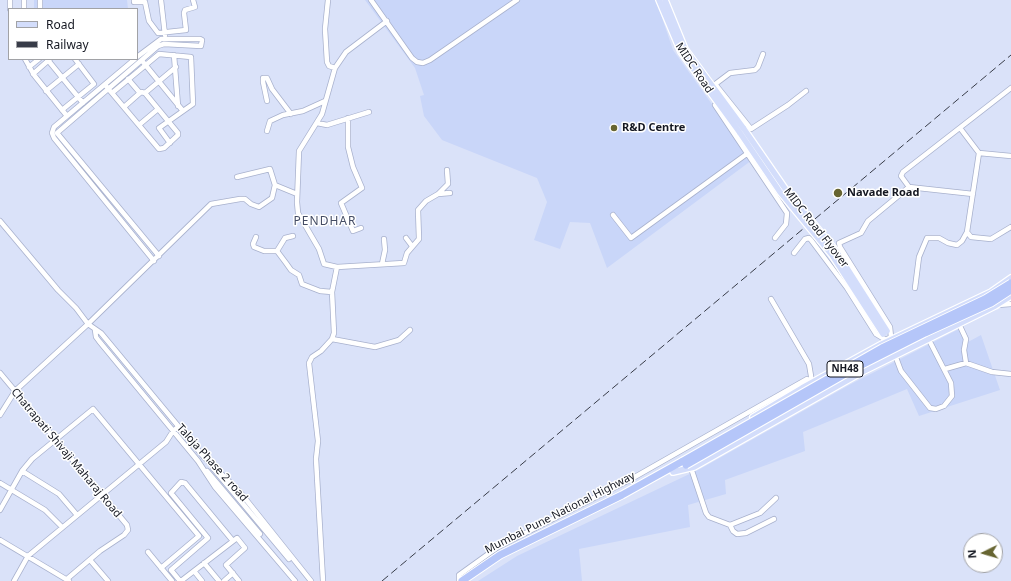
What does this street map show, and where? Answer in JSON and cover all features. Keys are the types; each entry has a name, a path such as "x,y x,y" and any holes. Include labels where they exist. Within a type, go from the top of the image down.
{"highway":[{"name":"NH48","path":"686,465 882,348 984,299 1011,283"},
{"name":"NH48","path":"672,470 686,465 854,369 925,333 991,303 1011,290"},
{"name":"Mumbai Pune National Highway","path":"460,581 506,552 672,470"},
{"name":"Mumbai Pune National Highway","path":"468,581 510,553 624,499 672,470"}],"main road":[{"name":"MIDC Road","path":"659,0 676,44 712,87 718,103 741,130"},
{"name":"MIDC Road","path":"665,0 681,42 741,130"},
{"name":"MIDC Road Flyover","path":"741,130 786,190 836,251 889,340 895,355"},
{"path":"672,470 688,454 812,382 889,340 990,292 1011,278"},
{"path":"686,465 928,338 998,305 1011,296"}],"street":[{"path":"134,0 134,2 145,2 149,21 156,32 186,30 185,10 193,9 193,0"},
{"path":"160,0 166,42"},
{"path":"328,0 325,29 327,62 329,66 335,68"},
{"path":"371,0 412,58 417,62 423,63 467,35 517,0"},
{"path":"387,21 346,52 335,68 322,114 306,137 299,151 300,172 297,194 298,213 319,249 324,264 337,267 404,263 407,253 420,236 418,210 426,201 438,194 447,186 447,170"},
{"path":"191,39 191,46"},
{"path":"166,42 201,39 203,43 200,46 191,46 156,41 138,59 145,65 183,111"},
{"path":"112,93 159,54 174,54 192,58 194,102 192,106 159,128 170,143"},
{"path":"174,54 178,106"},
{"path":"763,54 758,67 755,70 730,73 712,87 750,129 788,105 806,91"},
{"path":"26,60 33,74 67,116"},
{"path":"29,67 38,60"},
{"path":"33,74 47,60"},
{"path":"49,60 83,103"},
{"path":"62,110 94,84 76,60"},
{"path":"54,133 137,60"},
{"path":"46,91 79,64"},
{"path":"124,107 159,82 176,67"},
{"path":"267,101 263,78 267,78 272,89 291,114"},
{"path":"106,86 159,149 162,149 179,134 158,108 128,79"},
{"path":"106,86 54,127 54,138 154,261"},
{"path":"909,187 901,176 903,172 1011,88"},
{"path":"267,131 270,121 303,111 325,100"},
{"path":"718,103 715,105 787,213 786,224 775,238"},
{"path":"139,125 158,108"},
{"path":"317,123 327,125 369,112"},
{"path":"348,118 348,147 353,166 362,188 341,203 353,231 361,228"},
{"path":"960,128 979,153 966,228 967,232 971,237 991,239 1011,226"},
{"path":"54,133 159,256"},
{"path":"614,215 631,238 748,153"},
{"path":"979,153 1011,156"},
{"path":"0,415 15,391 88,324 127,284 154,261 211,204 245,199 251,204 259,207 272,198 275,185 270,169 237,177"},
{"path":"275,185 297,194"},
{"path":"794,253 805,239 809,238 847,288 876,334 889,340 890,327 840,247 839,243 861,233 868,221 909,187 973,194"},
{"path":"438,194 450,193"},
{"name":"Taloja Phase 2 road","path":"0,221 58,290 76,308 88,324 95,330 101,332 203,456 240,492 311,581"},
{"path":"915,288 919,257 927,238 939,238 948,243 957,244 962,241 967,232"},
{"path":"277,251 285,238 293,236"},
{"path":"256,237 254,247 264,251 277,251"},
{"path":"406,238 412,246"},
{"path":"382,264 385,250 384,239"},
{"path":"277,251 291,270 299,275 302,284 320,291 332,292"},
{"path":"323,581 316,454 318,448 317,418 309,363 312,358 332,339 332,292 337,267"},
{"path":"771,299 809,364 812,382"},
{"path":"998,305 1011,304"},
{"path":"959,324 966,339 964,350 966,363"},
{"name":"Taloja Phase 2 road","path":"95,330 96,337 99,341 198,460 215,487 295,581"},
{"path":"332,339 375,347 399,340 410,330"},
{"path":"895,355 901,371 930,408 936,409 944,406 952,396 951,383 928,338"},
{"path":"945,369 966,363 992,372 1011,374"},
{"name":"Chatrapati Shivaji Maharaj Road","path":"0,373 127,525 128,530 124,535 90,560"},
{"path":"460,581 459,575 498,547 640,474 807,379 812,382"},
{"path":"0,510 22,472 32,459 93,409 140,464 208,538 171,570 180,581 237,538 245,548 226,564 239,581"},
{"path":"14,581 28,556 166,442 173,431 178,427"},
{"path":"203,456 307,581"},
{"path":"198,460 299,581"},
{"path":"686,465 709,517 730,525 733,531 740,535 774,519"},
{"path":"22,472 59,494 77,515"},
{"path":"161,568 199,536 175,503 171,492 183,482 233,541"},
{"path":"0,483 45,510 62,527"},
{"path":"730,525 760,512 776,498"},
{"path":"190,525 194,521"},
{"path":"0,540 68,580 90,560 108,581"},
{"path":"148,552 172,581"},
{"path":"204,563 219,581"},
{"path":"194,570 202,581"},
{"path":"224,581 233,573"}],"shaded area":[{"path":"34,0 127,0 128,8 34,8"},
{"path":"365,0 656,0 673,50 752,160 607,268 590,223 570,222 560,249 534,240 547,202 537,178 442,140 424,116 420,96 424,95 415,68"},
{"path":"961,328 968,342 981,335 1000,390 919,416 907,389 803,432 805,451 725,480 726,494 688,505 690,527 579,549 582,581 478,581 517,556 700,469 851,384"}],"railway":[{"path":"382,581 1011,55"}],"place":[{"name":"R&D Centre","path":"614,128"},
{"name":"Navade Road","path":"838,193"}],"district":[{"name":"PENDHAR","path":"325,222"}]}
